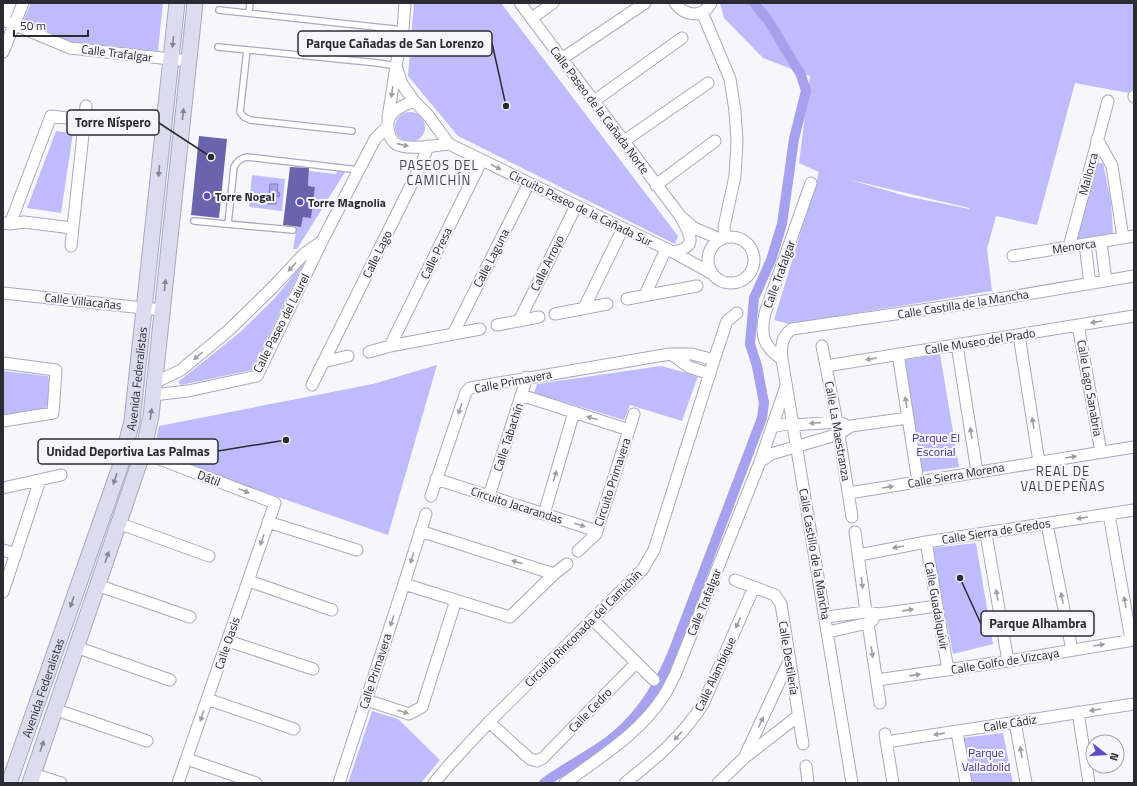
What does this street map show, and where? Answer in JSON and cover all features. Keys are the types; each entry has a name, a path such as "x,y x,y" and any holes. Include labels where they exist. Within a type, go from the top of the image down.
{"street":[{"path":"3,21 10,3"},
{"path":"3,52 22,3"},
{"name":"Avenida Federalistas","path":"9,783 121,464 132,421 177,3"},
{"name":"Avenida Federalistas","path":"31,778 143,452 151,416 195,3"},
{"path":"405,3 403,30 388,123 390,138 396,144 405,146 449,144"},
{"name":"Calle Paseo de la Cañada Norte","path":"520,3 563,58 656,185 681,216 694,228 722,238"},
{"path":"532,18 553,3"},
{"path":"563,58 645,3"},
{"path":"675,3 686,13 694,14 702,12 711,3"},
{"path":"702,12 730,79 735,111 737,141 735,176 722,238"},
{"name":"Calle Trafalgar","path":"3,21 70,48 189,61"},
{"path":"594,101 682,38"},
{"path":"396,66 402,84 414,102 427,114 449,144"},
{"path":"624,141 708,83"},
{"name":"Mallorca","path":"1069,247 1108,101"},
{"name":"Calle Paseo del Laurel","path":"154,389 188,391 257,376 322,241 375,139 388,123 394,111 401,106 414,102"},
{"path":"71,246 86,106"},
{"path":"72,228 7,219 51,116 84,120"},
{"path":"1098,139 1112,166 1123,238"},
{"path":"656,185 715,141"},
{"name":"Circuito Paseo de la Cañada Sur","path":"449,144 670,250 711,273"},
{"name":"Calle Lago","path":"312,385 421,165 428,146"},
{"name":"Calle Presa","path":"390,346 482,160"},
{"name":"Calle Laguna","path":"453,334 529,183"},
{"name":"Calle Trafalgar","path":"782,359 768,348 763,338 762,326 765,313 811,183"},
{"name":"Calle Arroyo","path":"519,321 576,206"},
{"name":"Calle Paseo de la Cañada Norte","path":"670,250 686,248 690,244 691,238 681,216"},
{"path":"584,308 623,228"},
{"path":"733,236 741,239 748,244 754,255 755,259 753,268 743,281 735,284 726,283 718,280 711,273 708,264 708,254 712,245 722,238 733,236"},
{"name":"Menorca","path":"1013,256 1134,236"},
{"name":"Calle Paseo del Laurel","path":"154,389 181,370 229,330 306,253 322,241"},
{"path":"1100,242 1106,281"},
{"path":"1085,244 1090,284"},
{"path":"645,295 670,250"},
{"name":"Calle Castilla de la Mancha","path":"792,329 1134,276"},
{"path":"628,299 697,286"},
{"name":"Calle Villacañas","path":"3,293 162,310"},
{"path":"555,314 607,304"},
{"name":"Circuito Rinconada del Camichín","path":"434,783 489,722 643,569 654,550 727,322 737,314"},
{"name":"Calle Museo del Prado","path":"826,366 1134,316"},
{"path":"497,325 539,317"},
{"name":"Calle Lago Sanabria","path":"1078,325 1101,452"},
{"path":"369,352 390,346 480,329"},
{"name":"Calle Castillo de la Mancha","path":"792,329 786,334 781,344 782,359 826,617 852,783"},
{"path":"1019,335 1039,462"},
{"path":"957,345 977,472"},
{"name":"Calle La Maestranza","path":"822,346 837,422 852,517"},
{"path":"670,354 689,367 710,374"},
{"name":"Calle Primavera","path":"431,496 466,392 470,388 527,377 670,354 692,354 714,360"},
{"path":"898,354 918,482"},
{"path":"323,362 348,356"},
{"path":"3,363 56,370 53,413 3,422"},
{"name":"Calle Tabachín","path":"489,496 527,377"},
{"name":"Calle Trafalgar","path":"565,783 631,734 651,713 664,696 675,675 760,462 787,384"},
{"name":"Circuito Primavera","path":"521,395 629,430"},
{"path":"544,514 574,412"},
{"name":"Circuito Primavera","path":"578,550 596,534 634,414"},
{"path":"772,427 786,424 793,425 837,422 851,426 908,418"},
{"path":"760,462 771,454 839,434 851,426"},
{"name":"Dátil","path":"126,443 143,452 275,503"},
{"name":"Calle Sierra Morena","path":"849,493 1134,447"},
{"path":"3,488 61,475"},
{"name":"Circuito Jacarandas","path":"436,479 597,531"},
{"path":"3,592 40,480"},
{"name":"Calle Oasis","path":"178,783 275,503"},
{"name":"Calle Sierra de Gredos","path":"859,555 926,542 986,534 1134,510"},
{"name":"Calle Primavera","path":"339,783 426,514"},
{"path":"1109,514 1133,640"},
{"path":"268,522 356,550"},
{"path":"118,523 209,556"},
{"path":"1048,524 1072,650"},
{"path":"420,531 554,574"},
{"path":"855,532 866,612"},
{"path":"986,534 1008,661"},
{"name":"Calle Guadalquivir","path":"926,542 948,670"},
{"path":"3,550 16,554"},
{"path":"404,584 510,617 554,574 567,564"},
{"name":"Calle Destilería","path":"734,580 775,595 781,604 803,744"},
{"path":"248,581 332,610"},
{"path":"97,585 190,617"},
{"name":"Calle Alambique","path":"625,783 669,746 692,721 703,704 754,587"},
{"path":"366,700 409,714 422,707 456,600"},
{"path":"826,617 866,612 879,614 937,606"},
{"path":"828,632 868,623 879,614"},
{"path":"592,619 654,680"},
{"path":"868,623 880,703"},
{"name":"Calle Golfo de Vizcaya","path":"877,680 1008,661 1133,640"},
{"path":"228,641 313,669"},
{"path":"76,647 170,680"},
{"path":"744,758 790,659"},
{"name":"Calle Cedro","path":"489,722 530,759 537,761 543,758 636,663"},
{"path":"208,699 294,729"},
{"name":"Calle Cádiz","path":"893,783 885,738 957,732 1134,704"},
{"path":"54,709 147,741"},
{"path":"1078,712 1089,783"},
{"path":"718,783 744,758 798,716"},
{"path":"1016,722 1026,783"},
{"path":"957,732 966,783"},
{"path":"187,760 256,783"},
{"path":"806,766 808,783"},
{"path":"31,778 61,783"}],"lane":[{"path":"249,12 250,3"},
{"path":"219,10 249,12 403,30"},
{"path":"218,46 396,66"},
{"path":"247,50 240,112 244,117 250,120 352,131"},
{"path":"228,224 234,167 241,159 247,157 359,170"},
{"path":"194,221 293,230"}],"green space":[{"path":"31,3 163,3 158,51 71,42 23,21"},
{"path":"414,3 501,3 678,236 675,244 458,136 408,76"},
{"path":"720,3 1134,3 1134,94 1075,83 1037,225 996,216 987,249 992,291 789,324 774,320 819,172 799,163 810,76 763,58 724,18","holes":["847,179 969,208 906,196"]},
{"path":"410,112 421,116 425,127 421,138 410,142 399,138 395,127 399,116"},
{"path":"56,131 73,133 61,213 27,208"},
{"path":"1094,163 1103,163 1111,202 1113,233 1075,242"},
{"path":"338,169 345,172 297,249 293,249 297,226 301,227 303,217 311,217 315,187 308,186 309,171 336,174"},
{"path":"252,175 285,179 282,211 249,207"},
{"path":"305,261 252,370 181,385 178,382 239,333 274,299"},
{"name":"Parque El Escorial","path":"940,354 959,467 921,472 904,360"},
{"path":"437,365 388,535 153,454 159,426 373,384"},
{"path":"661,366 698,376 682,421 630,405 624,420 534,393 537,384"},
{"path":"3,371 48,376 50,382 48,405 46,408 3,416"},
{"path":"976,543 993,644 953,654 932,548"},
{"path":"372,711 398,719 440,760 421,783 348,783"},
{"name":"Parque Valladolid","path":"1003,733 1013,783 969,783 961,738"}],"shaded area":[{"path":"270,184 278,184 277,192 280,194 279,197 276,196 276,204 268,204"}],"building":[{"path":"199,136 227,139 219,218 191,215"},
{"name":"Torre Magnolia","path":"290,167 309,168 308,186 315,187 311,218 303,217 301,227 283,225"}],"waterway":[{"path":"544,783 609,741 629,723 654,691 672,655 762,418 764,403 757,366 750,344 754,298 771,260 782,224 794,139 806,91 801,75 768,20 754,3"}],"place":[{"name":"Parque Cañadas de San Lorenzo","path":"506,106"},
{"name":"Torre Níspero","path":"211,157"},
{"name":"Torre Nogal","path":"207,196"},
{"name":"Torre Magnolia","path":"300,202"},
{"name":"Unidad Deportiva Las Palmas","path":"286,440"},
{"name":"Parque Alhambra","path":"960,578"}],"district":[{"name":"PASEOS DEL CAMICHÍN","path":"439,172"},
{"name":"REAL DE VALDEPEÑAS","path":"1063,478"}]}
